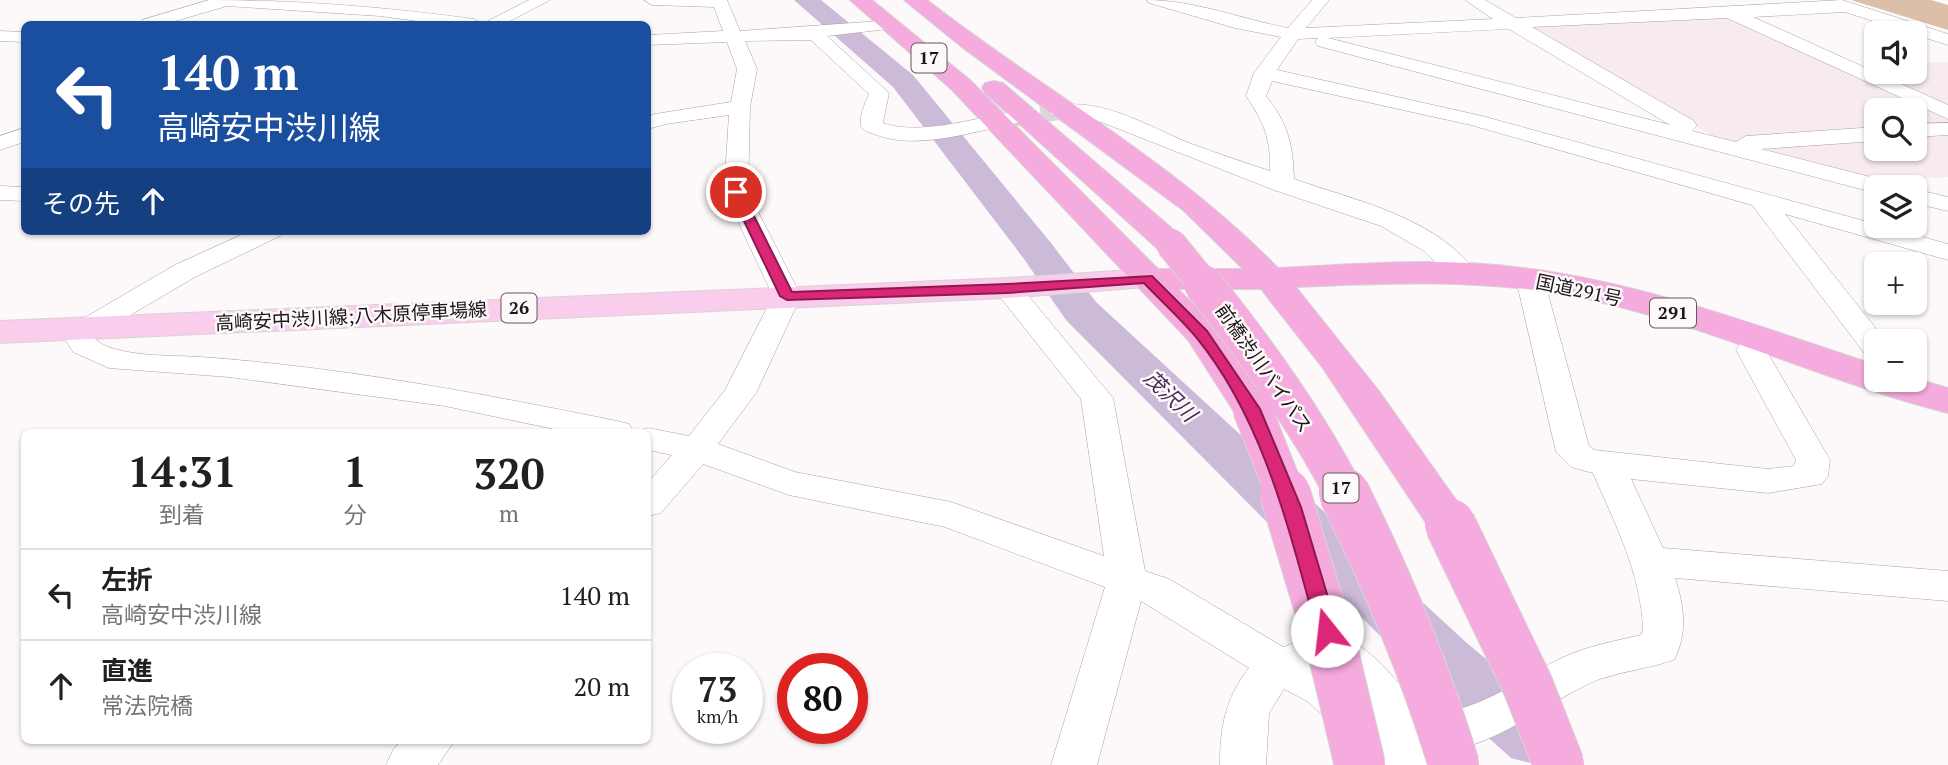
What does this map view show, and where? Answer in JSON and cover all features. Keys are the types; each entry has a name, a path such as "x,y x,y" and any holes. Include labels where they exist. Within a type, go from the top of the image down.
{"highway":[{"name":"17","path":"860,0 961,85 1202,334 1252,409 1292,507 1334,656 1360,765"},
{"name":"前橋渋川バイパス","path":"881,0 1024,112 1171,244 1245,337 1328,461 1363,531 1434,703 1454,765"},
{"name":"前橋渋川バイパス","path":"895,0 954,56"},
{"name":"17","path":"914,0 946,26 1199,208 1271,279 1356,388 1450,524 1528,686 1559,765"},
{"name":"国道291号","path":"1147,279 1271,279 1397,273 1530,279 1611,295 1864,373"},
{"name":"国道291号","path":"1921,392 1948,401"}],"main road":[{"name":"26","path":"1022,288 1147,279"},
{"name":"高崎安中渋川線;八木原停車場線","path":"0,332 787,296 1022,288"}],"street":[{"path":"217,0 380,11 452,21"},
{"path":"305,21 362,0"},
{"path":"497,21 542,0"},
{"path":"651,501 697,449 740,393 787,296 736,192 740,107 747,69 736,36 720,2 652,0"},
{"path":"1155,0 1864,182"},
{"path":"1282,185 1282,138 1276,120 1256,96 1264,74 1292,34 1321,0"},
{"path":"1587,0 1619,17"},
{"path":"1702,0 1948,113"},
{"path":"1823,0 1948,40"},
{"path":"158,21 225,1"},
{"path":"1417,14 1481,5 1716,145 1864,333"},
{"path":"1292,34 1844,7"},
{"path":"651,40 806,33 888,24"},
{"path":"806,33 817,36 879,93 872,114 872,126 892,134 919,134 995,121"},
{"path":"1264,74 1475,120 1948,252"},
{"path":"651,122 740,107"},
{"path":"1062,110 1098,113 1282,185 1390,220 1433,245 1463,274"},
{"path":"1927,130 1948,129"},
{"path":"1716,145 1864,135"},
{"path":"0,143 21,136"},
{"path":"1927,199 1948,204"},
{"path":"262,235 186,271 77,334 84,346 109,359 229,368 445,396 603,429"},
{"path":"1530,279 1573,452 1583,459 1607,465 1768,481 1810,476 1813,460 1751,350 1758,340"},
{"path":"1022,288 1097,398 1127,580 1074,765"},
{"path":"651,440 697,449 789,483 951,515 1155,590 1280,666 1322,688 1412,765"},
{"path":"1243,765 1247,706 1259,685 1280,666 1316,652 1346,657 1360,667 1398,712 1418,727 1431,730 1468,727 1584,668 1659,648 1664,637 1659,590 1650,561 1607,465"},
{"path":"1650,561 1743,572 1948,586"},
{"path":"409,765 428,744"}],"shaded area":[{"path":"1851,0 1931,0 1948,5 1948,30 1927,24 1927,21 1919,21"},
{"path":"1726,14 1864,77 1864,84 1880,84 1911,98 1864,98 1864,161 1927,161 1927,105 1948,115 1948,177 1864,175 1864,181 1731,147 1526,27"},
{"path":"1948,62 1948,110 1927,98 1891,84 1927,84 1927,63"}],"waterway":[{"name":"茂沢川","path":"806,0 903,81 1038,251 1081,311 1446,662 1534,738"}],"tunnel":[{"path":"1013,118 1059,111"}],"route":[{"path":"736,192 787,296 1007,289 1147,279 1202,334 1252,409 1292,507 1327,631"}]}
